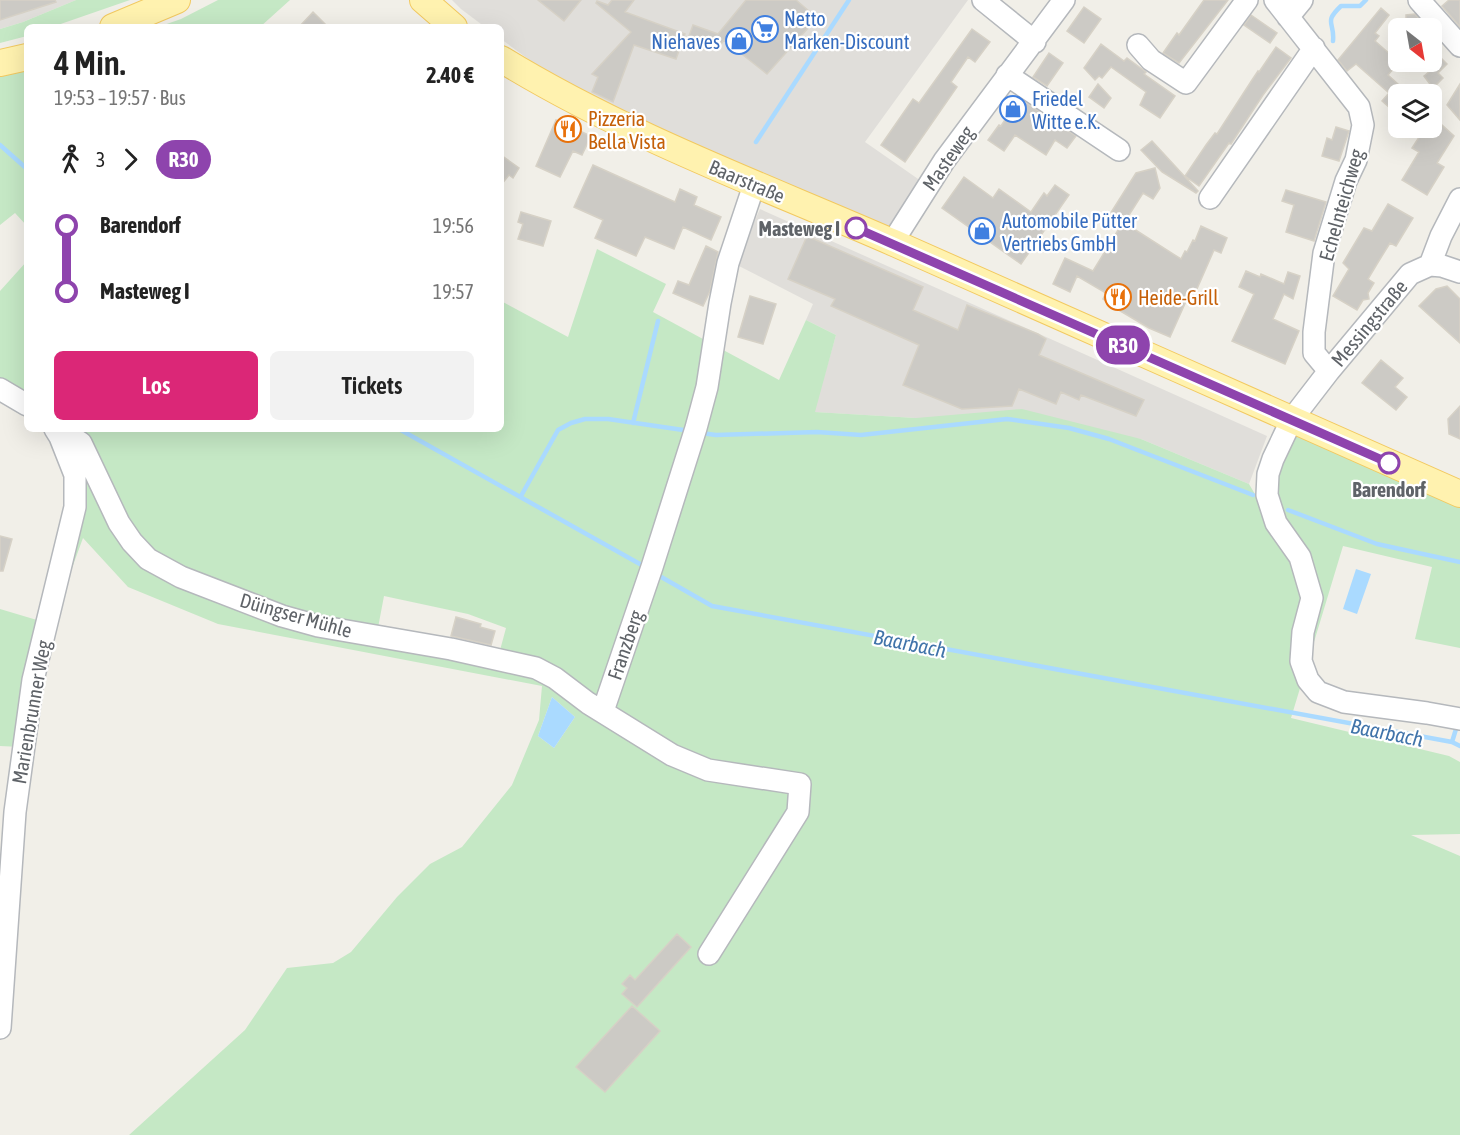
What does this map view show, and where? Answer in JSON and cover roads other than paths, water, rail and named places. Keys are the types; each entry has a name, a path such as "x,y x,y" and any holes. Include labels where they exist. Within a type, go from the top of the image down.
{"main road":[{"path":"120,24 177,0"},
{"path":"423,0 451,24"},
{"path":"0,63 24,58"},
{"name":"Baarstraße","path":"504,61 548,88 608,118 754,185 892,243 1460,494"}],"street":[{"path":"983,0 1035,42"},
{"name":"Masteweg","path":"892,243 944,161 1007,75 1035,42 1064,0"},
{"path":"1138,45 1151,60 1186,83 1246,0"},
{"name":"Echelnteichweg","path":"1275,0 1359,107 1363,125 1356,160 1346,181 1323,262 1314,332 1314,353 1329,371"},
{"path":"1288,17 1302,0"},
{"path":"1419,0 1460,46"},
{"path":"1210,198 1314,48"},
{"path":"1007,75 1119,150"},
{"name":"Franzberg","path":"603,711 694,434 707,387 728,263 754,185"},
{"path":"1460,199 1441,236 1430,265 1460,272"},
{"name":"Messingstraße","path":"1430,265 1410,274 1292,419 1268,474 1268,495 1276,523 1300,557 1312,598 1303,632 1300,661 1308,680 1318,692 1344,702 1460,719"},
{"path":"0,389 24,403"},
{"name":"Düingser Mühle","path":"57,433 72,437 81,443 119,523 132,542 148,559 181,578 282,616 318,626 451,649 536,668 555,678 603,711"},
{"name":"Marienbrunner Weg","path":"0,1028 15,812 32,692 75,507 75,476 57,433"},
{"path":"603,711 672,755 708,770 800,784 798,812 709,954"}],"water":[{"path":"1356,569 1371,574 1357,614 1343,609"},
{"path":"552,697 575,717 554,748 538,736"}],"waterway":[{"path":"756,142 849,0"},
{"path":"1333,41 1332,16 1341,6 1360,6 1366,0"},
{"name":"Baarbach","path":"0,145 24,166"},
{"path":"633,423 658,321"},
{"path":"521,496 558,430 571,423 585,419 608,419 690,431"},
{"path":"701,433 716,435 817,432 861,435 1007,419 1069,428 1109,439 1253,495"},
{"name":"Baarbach","path":"404,432 647,568"},
{"path":"1288,510 1377,544 1460,562"},
{"name":"Baarbach","path":"656,574 712,606 1452,742 1460,746"},
{"path":"1452,742 1456,729"}],"place":[{"name":"Netto Marken-Discount","path":"765,29"},
{"name":"Niehaves","path":"739,41"},
{"name":"Friedel Witte e.K.","path":"1013,109"},
{"name":"Pizzeria Bella Vista","path":"568,129"},
{"name":"Masteweg I","path":"856,228"},
{"name":"Automobile Pütter Vertriebs GmbH","path":"982,231"},
{"name":"Heide-Grill","path":"1118,297"},
{"name":"Barendorf","path":"1389,463"}]}
